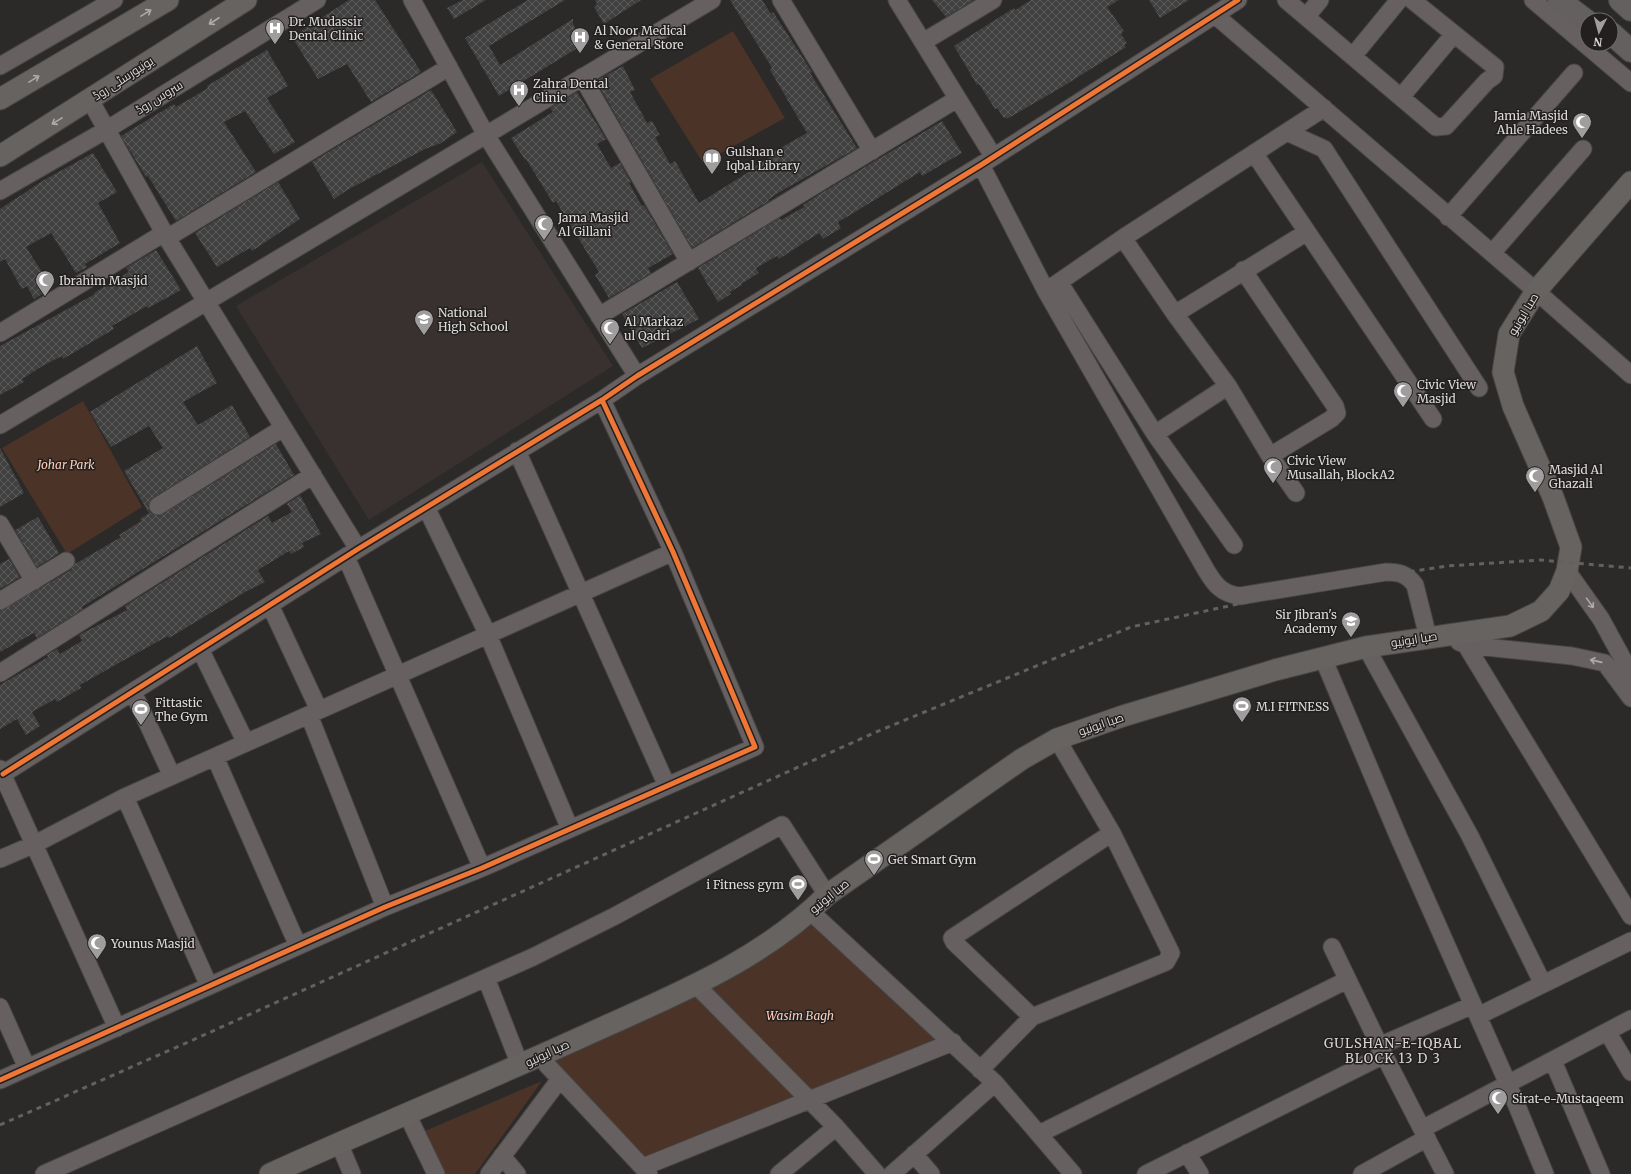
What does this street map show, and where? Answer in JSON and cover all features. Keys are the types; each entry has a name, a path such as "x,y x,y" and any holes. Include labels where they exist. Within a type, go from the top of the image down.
{"highway":[{"path":"1558,0 1579,15"},
{"path":"1574,0 1588,12"},
{"path":"1620,0 1631,10"},
{"path":"1619,40 1631,50"},
{"path":"1619,45 1631,54"}],"main road":[{"path":"0,99 168,0"},
{"name":"یونیورسٹی روڈ","path":"0,156 246,0"},
{"name":"صبا ایونیو","path":"270,1174 520,1065 696,985 757,951 811,912 828,895 1022,759 1057,739 1182,697 1275,670 1366,647 1510,626 1541,611 1559,591 1567,571 1571,547 1552,497 1513,406 1503,372 1509,334 1536,291 1631,182"}],"street":[{"path":"0,66 114,0"},
{"name":"سروس روڈ","path":"0,191 106,130 317,0"},
{"path":"412,0 486,135 637,376"},
{"path":"0,424 712,0"},
{"path":"781,0 872,151"},
{"path":"897,0 957,100 1052,286 1206,570 1220,590 1229,595 1240,596 1386,572 1400,572 1410,578 1415,585 1435,636 1466,645 1572,656 1605,663 1631,698"},
{"path":"923,42 993,0"},
{"path":"117,1028 35,844 1,772 133,692 352,553 602,400 637,376 987,160 1238,0"},
{"path":"1286,0 1436,126 1446,126 1487,81 1494,76 1495,67 1412,0"},
{"path":"1306,17 1320,0"},
{"path":"1353,56 1399,0"},
{"path":"1533,0 1631,83"},
{"path":"1215,15 1448,217 1536,291 1631,375"},
{"path":"76,22 89,47"},
{"path":"1401,97 1454,34"},
{"path":"0,333 449,67"},
{"path":"1448,217 1574,73"},
{"path":"582,77 689,262"},
{"path":"90,100 165,236 313,475 352,553 398,675 482,868"},
{"path":"599,316 957,100"},
{"path":"1052,286 1123,238 1324,108"},
{"path":"1287,132 1324,149 1479,388"},
{"path":"1492,253 1583,149"},
{"path":"1254,153 1433,419"},
{"path":"1175,314 1243,270 1307,232"},
{"path":"1123,238 1175,314 1228,386 1270,456 1296,493"},
{"path":"1243,270 1335,406 1337,413 1331,419 1270,456"},
{"path":"1052,286 1234,545"},
{"path":"1155,434 1228,386"},
{"path":"0,1080 385,907 482,868 755,747 673,552 602,400"},
{"path":"158,506 283,428"},
{"path":"517,451 667,786"},
{"path":"0,672 313,475"},
{"path":"426,507 488,635 570,829"},
{"path":"0,524 34,581"},
{"path":"0,859 35,844 125,797 673,552"},
{"path":"0,601 66,561"},
{"path":"1567,571 1601,619 1631,674"},
{"path":"270,605 314,712 385,907"},
{"path":"1466,645 1631,916"},
{"path":"1366,647 1470,836 1543,984"},
{"path":"200,649 246,743"},
{"path":"1323,658 1399,838 1508,1084 1545,1174"},
{"path":"133,692 172,776"},
{"path":"980,1070 1032,1016 1166,962 1171,953 1112,833 1057,739"},
{"path":"215,757 298,946"},
{"path":"125,797 209,986"},
{"path":"44,1174 533,957 615,916 782,825 828,895"},
{"path":"1032,1016 954,942 952,938 1112,833"},
{"path":"811,912 953,1042 995,1083 1073,1174"},
{"path":"1146,1174 1382,1051 1475,1010 1543,984 1631,941"},
{"path":"1332,947 1382,1051 1445,1174"},
{"path":"486,978 520,1065"},
{"path":"1039,1134 1347,980"},
{"path":"696,985 836,1127 877,1174"},
{"path":"0,1007 27,1068"},
{"path":"1362,1174 1425,1133 1508,1084 1631,1019"},
{"path":"1608,1032 1631,1072"},
{"path":"542,1055 547,1065 646,1171 809,1100 953,1042"},
{"path":"1553,1061 1601,1174"},
{"path":"489,1174 560,1079"},
{"path":"892,1174 995,1083"},
{"path":"407,1114 436,1174"},
{"path":"778,1174 836,1127"},
{"path":"339,1143 352,1174"},
{"path":"1187,1153 1200,1174"},
{"path":"914,1154 931,1174"},
{"path":"502,1156 517,1174"}],"shaded area":[{"name":"National High School","path":"482,162 613,366 369,520 236,306"}],"green space":[{"path":"733,31 785,118 703,163 650,79"},
{"name":"Johar Park","path":"83,401 142,507 67,554 2,448"},
{"name":"Wasim Bagh","path":"806,915 953,1042 643,1167 542,1055"},
{"path":"542,1081 475,1174 440,1174 420,1133"}],"building":[{"path":"349,0 375,0 421,72 371,102 347,64 318,79 292,37"},
{"path":"463,0 486,0 454,19 447,8"},
{"path":"528,0 565,0 489,46 500,65 573,19 573,24 584,44 499,96 465,38"},
{"path":"595,0 641,0 604,24 594,7 597,4"},
{"path":"730,0 762,0 771,14 773,12 812,72 810,73 857,148 778,193 768,200 769,201 692,248 596,81 623,66 635,90 630,92 647,123 652,121 660,135 655,137 670,164 675,161 699,203 752,170 751,169 770,157 768,155 807,133 770,70 772,68"},
{"path":"932,0 974,0 946,17"},
{"path":"1031,0 1119,0 1107,7 1124,31 1121,34 1127,43 1124,45 1126,47 1007,119 1006,117 1004,118 997,108 995,109 979,84 977,85 954,46 1014,8 1015,10"},
{"path":"1149,0 1189,0 1160,18"},
{"path":"267,50 288,86 267,98 295,142 274,154 245,111 224,122 256,172 176,221 148,176 146,177 121,136 174,104 176,107 208,88 207,86"},
{"path":"431,90 457,132 441,143 425,149 349,189 334,199 312,162"},
{"path":"577,92 606,139 597,144 611,168 620,163 642,206 644,205 673,254 648,268 651,273 609,298 595,275 599,272 556,201 553,203 526,159 525,160 511,138 553,112 550,108"},
{"path":"942,121 962,153 922,176 920,172 838,222 841,228 823,239 819,233 779,259 777,256 756,268 759,273 741,284 742,285 730,292 731,294 718,302 698,268 779,218 781,220 804,207 803,205 818,195"},
{"path":"93,153 117,192 98,203 120,243 85,264 87,267 76,273 51,233 26,247 52,288 34,299 27,286 22,289 5,259 0,262 0,209 44,180"},
{"path":"278,182 300,219 252,251 250,248 217,267 195,233"},
{"path":"156,250 181,290 148,308 147,306 112,326 114,329 63,359 62,356 44,365 22,379 24,382 0,395 0,346 95,294 94,293 129,272 126,268"},
{"path":"677,282 699,319 642,348 622,314"},
{"path":"197,346 217,383 183,402 198,425 232,405 250,437 153,498 148,506 150,512 158,516 163,514 276,444 294,475 82,607 83,609 37,638 34,633 0,652 0,611 71,570 75,564 121,537 119,535 141,521 140,519 149,513 124,471 163,448 149,426 111,447 90,412"},
{"path":"0,448 24,493 0,507"},
{"path":"300,495 321,534 302,543 304,547 291,554 289,551 258,570 265,582 247,591 169,638 168,636 80,685 81,688 57,702 55,699 32,712 40,726 26,735 17,719 0,729 0,685 48,657 47,655 57,649 60,654 82,641 79,635 127,610 125,606 268,516 272,523 292,512 287,504"},
{"path":"38,517 59,553 37,567 15,530"},
{"path":"9,559 20,577 0,589 0,564"}],"railway":[{"path":"0,1125 195,1039 876,732 1131,627 1331,584 1447,566 1540,560 1631,568"}],"cycle path":[{"path":"3,774 358,549 981,165 1238,0"},
{"path":"0,1080 385,907 482,868 755,747 673,552 602,400"}],"place":[{"name":"Dr. Mudassir Dental Clinic","path":"275,45"},
{"name":"Al Noor Medical & General Store","path":"580,54"},
{"name":"Zahra Dental Clinic","path":"519,107"},
{"name":"Jamia Masjid Ahle Hadees","path":"1582,139"},
{"name":"Gulshan e Iqbal Library","path":"712,175"},
{"name":"Jama Masjid Al Gillani","path":"544,241"},
{"name":"Ibrahim Masjid","path":"45,297"},
{"name":"National High School","path":"424,336"},
{"name":"Al Markaz ul Qadri","path":"610,345"},
{"name":"Civic View Masjid","path":"1403,408"},
{"name":"Civic View Musallah, BlockA2","path":"1273,484"},
{"name":"Masjid Al Ghazali","path":"1535,493"},
{"name":"Sir Jibran's Academy","path":"1351,638"},
{"name":"M.I FITNESS","path":"1242,723"},
{"name":"Fittastic The Gym","path":"141,726"},
{"name":"Get Smart Gym","path":"874,876"},
{"name":"i Fitness gym","path":"798,901"},
{"name":"Younus Masjid","path":"97,960"},
{"name":"Sirat-e-Mustaqeem","path":"1498,1115"}],"district":[{"name":"GULSHAN-E-IQBAL BLOCK 13 D 3","path":"1393,1050"}]}
